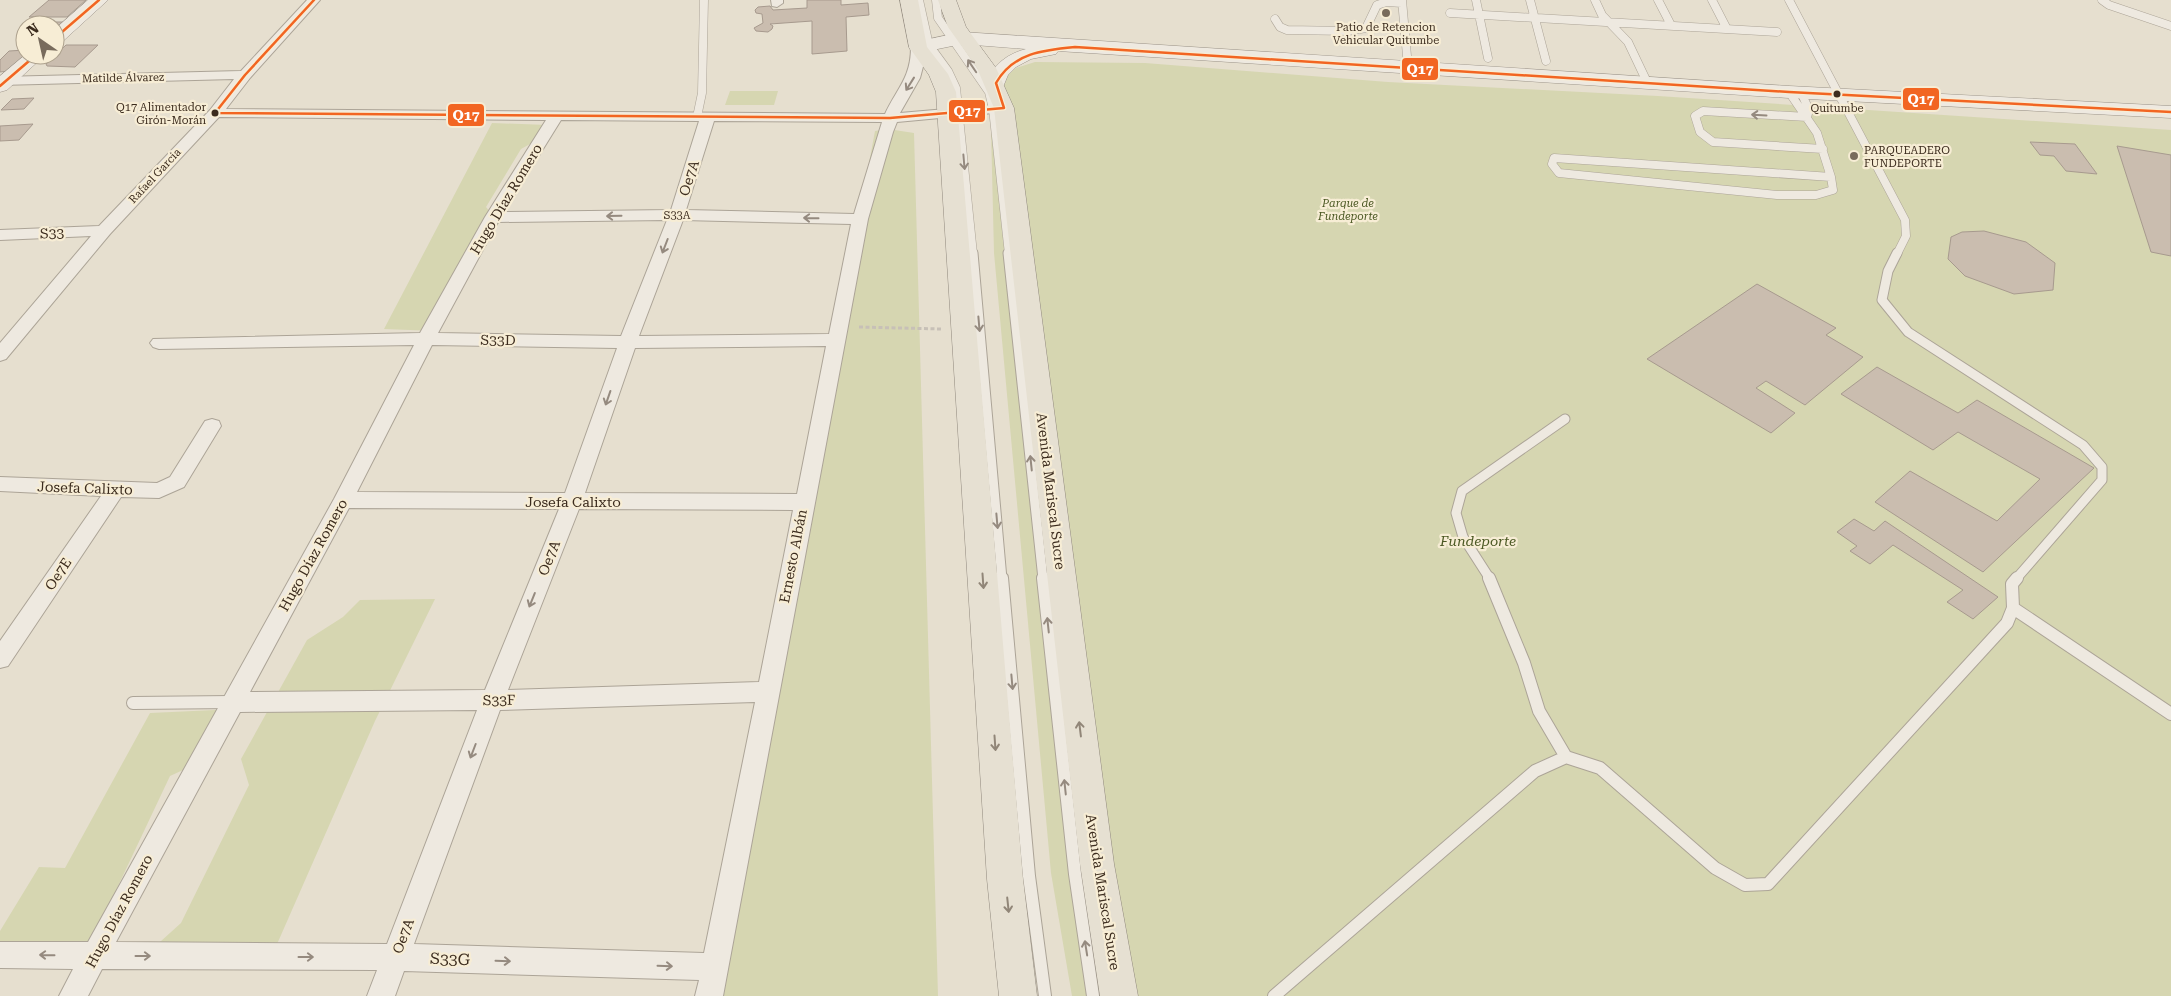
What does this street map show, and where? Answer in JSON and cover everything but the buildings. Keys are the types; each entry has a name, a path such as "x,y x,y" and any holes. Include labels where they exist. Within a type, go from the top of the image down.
{"main road":[{"path":"909,0 924,46 946,92 954,114 964,330 1005,879 1018,996"},
{"name":"Avenida Mariscal Sucre","path":"947,0 949,15 957,39 983,61 998,100 1097,864 1119,996"}],"street":[{"path":"65,29 99,0"},
{"name":"Rafael Garcia","path":"0,355 104,231 214,113 245,75 314,0"},
{"path":"924,46 957,39 1795,92 2171,112"},
{"name":"Ernesto Albán","path":"709,996 766,692 860,219 890,118 913,81 924,46"},
{"path":"214,113 890,118 954,114 998,100 1003,69 1020,57 1045,50 1075,47"},
{"path":"2,82 23,65"},
{"name":"Matilde Álvarez","path":"2,82 245,75"},
{"name":"Hugo Díaz Romero","path":"73,996 343,500 426,339 493,217 556,116"},
{"name":"Oe7A","path":"380,996 492,700 572,502 628,342 677,215 703,117"},
{"name":"S33A","path":"493,217 677,215 860,219"},
{"name":"S33","path":"0,235 104,231"},
{"name":"S33D","path":"159,343 426,339 628,342 838,333"},
{"name":"Josefa Calixto","path":"0,484 159,491 169,488 177,482 212,426"},
{"name":"Oe7E","path":"0,659 116,489"},
{"name":"Josefa Calixto","path":"343,500 804,502"},
{"name":"S33F","path":"232,702 492,700 766,692"},
{"name":"S33G","path":"0,954 395,957 715,967"}],"lane":[{"path":"703,117 704,0"},
{"path":"919,0 924,46"},
{"path":"936,0 938,18 957,39 989,92 998,100 1074,874 1093,996"},
{"path":"1476,0 1488,58"},
{"path":"1530,0 1546,61"},
{"path":"1595,0 1600,15 1618,29 1631,47 1647,82"},
{"path":"1658,0 1671,24"},
{"path":"1712,0 1727,29"},
{"path":"1274,996 1534,771 1566,757 1600,768 1715,868 1745,885 1768,884 2007,624 2013,608 2012,584 2102,480 2102,467 2083,444 1908,332 1882,300 1888,271 1906,236 1905,220 1836,94 1789,0"},
{"path":"2102,0 2109,5 2171,26"},
{"path":"1275,19 1280,28 1287,30 1348,31 1366,28 1377,5 1386,2 1402,1 1408,67"},
{"path":"1450,13 1610,23 1671,24 1777,32"},
{"path":"1795,92 1799,110 1807,117 1823,149 1831,177 1833,190 1816,195 1777,195 1560,173 1552,164 1554,158 1831,177"},
{"path":"1795,92 1809,110 1807,117"},
{"path":"1807,117 1704,111 1695,116 1698,132 1704,138 1713,142 1823,149"},
{"path":"954,114 1029,876 1045,996"},
{"path":"1565,419 1462,491 1456,513 1463,536 1489,577 1524,663 1539,711 1566,757"},
{"path":"2013,608 2171,714"},
{"path":"133,703 232,702"}],"path":[{"path":"838,333 964,330"}],"green space":[{"name":"Fundeporte","path":"1035,62 1145,63 1388,82 1658,96 2171,130 2171,996 1072,996 1051,873 994,253 991,130 997,89 1007,71"},
{"path":"730,91 778,91 774,105 725,105"},
{"path":"492,123 548,125 539,139 521,149 486,207 499,223 436,331 384,329"},
{"path":"888,129 914,133 938,996 714,996 875,131"},
{"path":"435,599 375,721 274,951 150,951 181,923 249,785 241,759 307,640 343,617 360,600"},
{"path":"237,709 207,759 170,776 101,922 104,952 0,951 0,931 39,867 65,868 150,713"}],"transit line":[{"name":"Q17","path":"65,29 99,0"},
{"name":"Q17","path":"215,113 245,75 314,0"},
{"name":"Q17","path":"215,113 890,118 1004,108 996,83 1002,72 1010,64 1019,58 1040,51 1075,47 1789,92 2171,112"},
{"name":"Q17","path":"0,86 24,65"}],"place":[{"name":"Patio de Retencion Vehicular Quitumbe","path":"1386,13"},
{"name":"Quitumbe","path":"1837,94"},
{"name":"Q17 Alimentador Girón-Morán","path":"215,113"},
{"name":"PARQUEADERO FUNDEPORTE","path":"1854,156"}],"park label":[{"name":"Parque de Fundeporte","path":"1348,209"}]}
